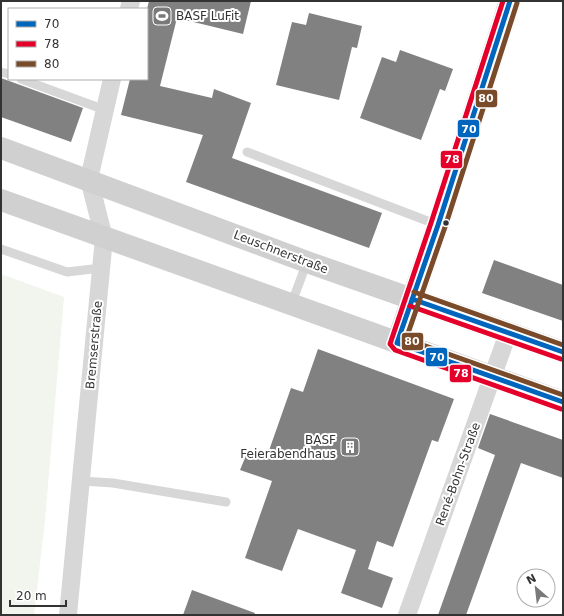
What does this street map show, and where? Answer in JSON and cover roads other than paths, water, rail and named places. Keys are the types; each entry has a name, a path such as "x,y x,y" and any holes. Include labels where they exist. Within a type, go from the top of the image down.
{"street":[{"path":"396,343 438,225 510,1"},
{"name":"Bremserstraße","path":"68,615 104,238 89,179 112,80"},
{"name":"Leuschnerstraße","path":"1,148 89,179 307,262 563,352"},
{"path":"1,200 563,402"},
{"name":"René-Bohn-Straße","path":"407,615 508,333"}],"lane":[{"path":"24,80 105,110"},
{"path":"247,152 438,225"},
{"path":"1,249 67,272 101,268"},
{"path":"291,305 307,262"},
{"path":"82,481 113,483 226,502"}],"place":[{"name":"BASF LuFit","path":"162,16"},
{"name":"BASF Feierabendhaus","path":"350,447"}]}
